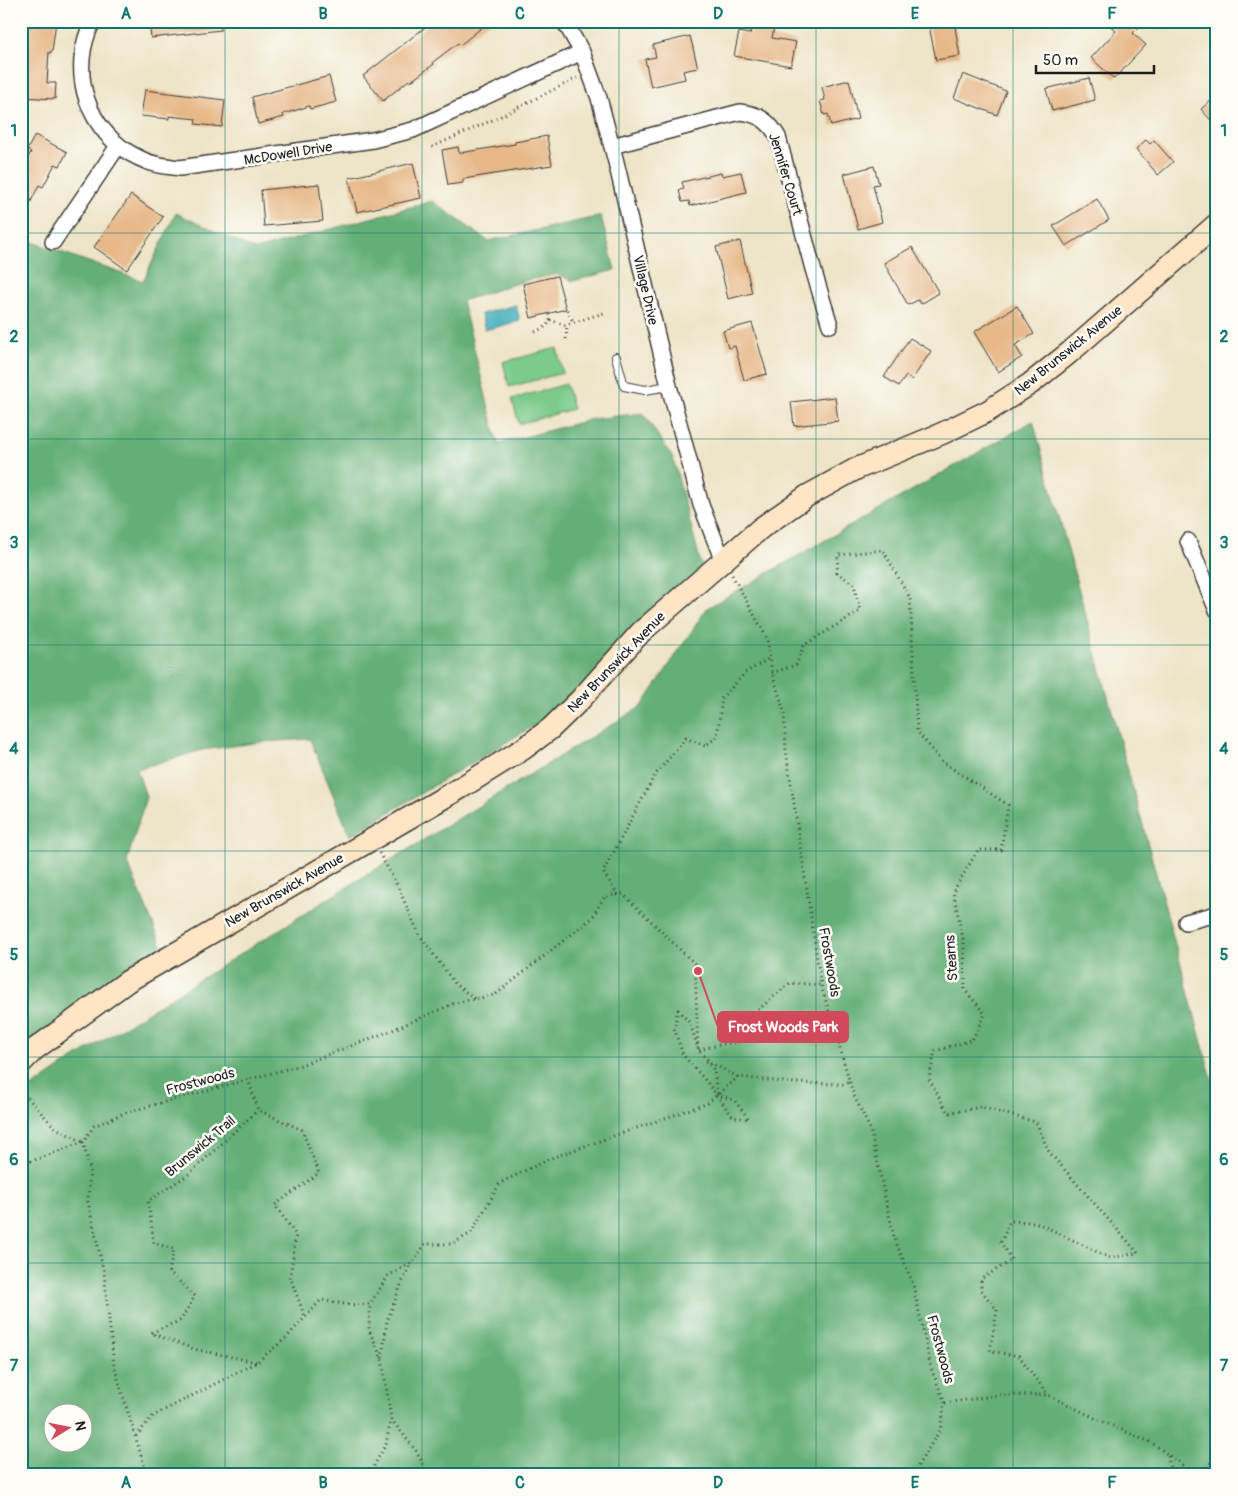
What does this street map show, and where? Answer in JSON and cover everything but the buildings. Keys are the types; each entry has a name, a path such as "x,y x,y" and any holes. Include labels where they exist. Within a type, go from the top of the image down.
{"street":[{"name":"McDowell Drive","path":"93,21 83,50 81,77 89,107 99,125 118,146 130,154 149,163 180,168 373,140 414,130 582,52"},
{"name":"Village Drive","path":"564,21 582,52 599,98 669,386 701,505 723,561"},
{"name":"Jennifer Court","path":"612,146 740,112 752,113 763,118 772,126 778,137 830,325"},
{"path":"54,242 118,146"},
{"name":"New Brunswick Avenue","path":"21,1063 35,1049 128,981 462,787 523,749 550,729 580,700 641,632 761,528 807,496 856,469 950,430 988,411 1030,384 1069,353 1217,224"},
{"path":"1188,542 1217,610"},
{"path":"1186,922 1217,914"}],"lane":[{"path":"616,357 624,386 645,390 669,386"}],"path":[{"path":"432,147 497,118 578,78"},
{"path":"567,310 574,323"},
{"path":"550,320 561,324 568,324 604,313"},
{"path":"535,332 547,326 550,320 549,314"},
{"path":"566,339 568,324"},
{"name":"Stearns","path":"772,673 796,665 804,645 860,611 854,584 837,573 838,555 883,550 910,598 917,731 940,761 1008,805 1001,850 978,850 953,892 964,943 965,990 985,1014 972,1040 935,1051 929,1079 948,1113 981,1107 1036,1122 1049,1152 1138,1253 1110,1258 1035,1222 1010,1221 1001,1242 1012,1260 981,1279 980,1290 997,1310 990,1351 1019,1356 1048,1395"},
{"name":"Frostwoods","path":"723,561 767,638 772,673 784,711 786,750 821,985 854,1096 870,1129 894,1237 913,1284 931,1368 945,1402 940,1430 912,1475"},
{"path":"618,895 603,872 655,775 686,738 704,746 717,737 722,698 744,673 770,658"},
{"path":"366,843 380,854 396,883 419,934 455,984 475,999"},
{"name":"Frostwoods","path":"83,1142 94,1126 124,1113 298,1066 455,1004 495,995 592,918 605,896 623,894 695,964 698,1050"},
{"path":"698,1050 722,1044 738,1043 746,1020 790,983 821,985"},
{"path":"678,1010 690,1023 698,1050 714,1070 717,1095 734,1100 750,1118 733,1117 683,1055 674,1028 678,1010"},
{"path":"698,1050 712,1063 738,1077 795,1083 843,1084 850,1082"},
{"path":"369,1475 386,1444 390,1418 382,1359 387,1321 402,1282 425,1244 452,1244 471,1233 500,1183 551,1158 708,1103 738,1077"},
{"path":"248,1079 258,1110 302,1130 319,1173 275,1205 296,1235 290,1277 305,1317"},
{"path":"21,1090 54,1127 83,1142 90,1169 88,1202 104,1273 114,1366 147,1475"},
{"name":"Brunswick Trail","path":"257,1362 194,1349 152,1333 181,1320 195,1296 169,1272 174,1248 154,1243 148,1201 188,1174 258,1110"},
{"path":"21,1166 83,1142"},
{"path":"382,1359 369,1330 370,1304 388,1276 413,1262"},
{"path":"136,1436 153,1416 257,1362 286,1338 321,1300 350,1304 370,1304"},
{"path":"945,1402 1000,1395 1048,1395 1099,1420 1152,1442 1182,1465 1190,1475"},
{"path":"390,1418 416,1451 429,1475"},
{"path":"1168,1454 1171,1475"},
{"path":"1200,1475 1217,1454"}],"green space":[{"path":"432,201 488,241 601,216 615,270 573,281 557,274 524,281 462,301 498,444 592,419 643,413 673,458 703,571 552,715 350,836 310,739 262,742 202,750 137,769 146,797 127,861 164,951 21,1050 21,238 143,281 176,213 255,250"},
{"path":"557,348 563,373 509,387 503,362"},
{"path":"566,384 573,409 519,424 512,399"},
{"path":"1033,421 1217,1098 1217,1475 21,1475 21,1095 70,1061 355,882 642,706 707,608"}],"water":[{"path":"516,305 520,321 485,330 481,314"}],"place":[{"name":"Frost Woods Park","path":"698,971"}]}
